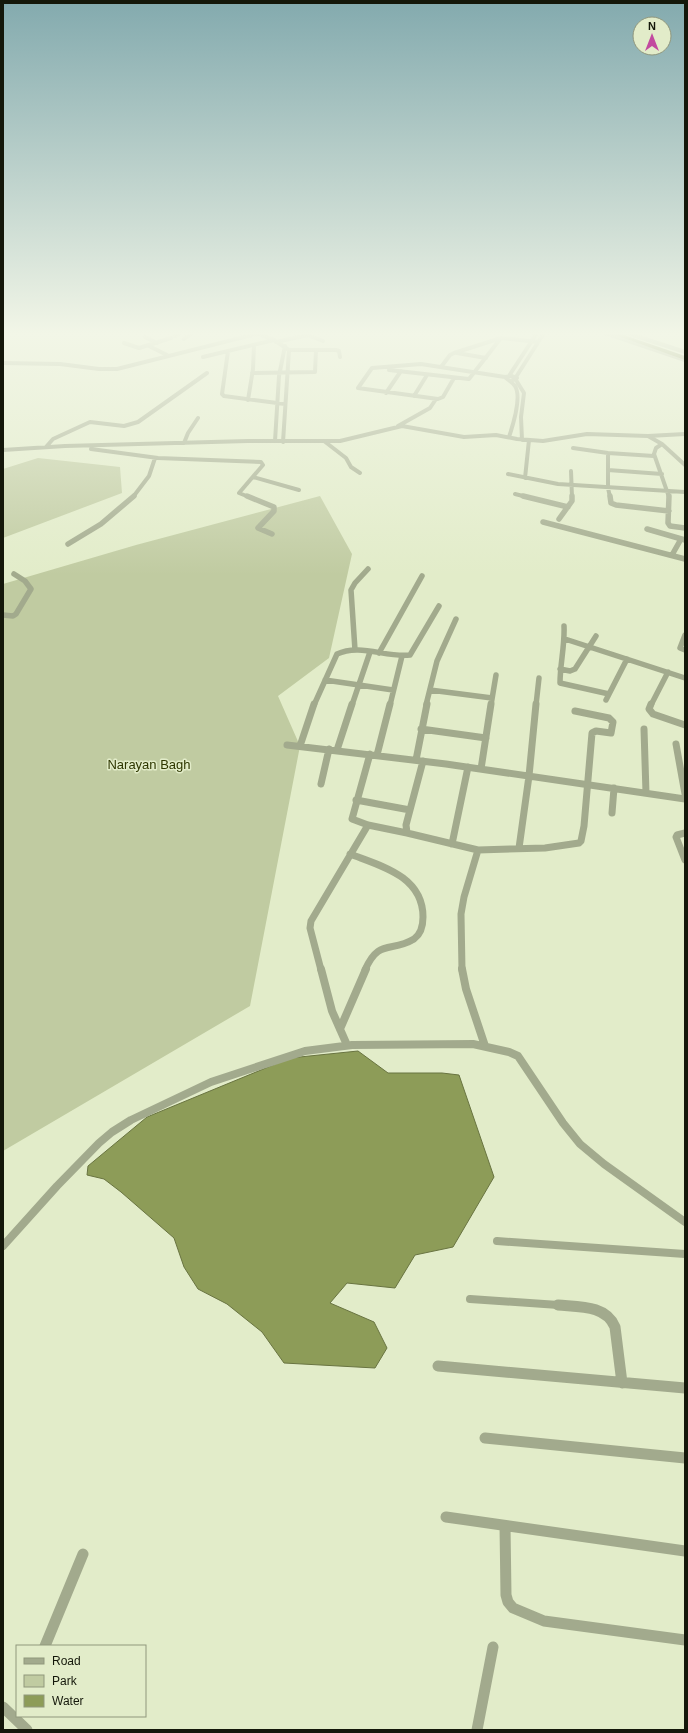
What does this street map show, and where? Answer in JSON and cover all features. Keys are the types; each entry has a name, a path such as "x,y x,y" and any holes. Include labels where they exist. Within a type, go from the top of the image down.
{"street":[{"path":"46,447 53,439 90,422 124,426 138,422 149,414"},
{"path":"275,441 277,414"},
{"path":"283,442 284,414"},
{"path":"3,450 71,446 324,441 357,438 398,426 420,414"},
{"path":"522,414 522,440"},
{"path":"509,437 514,416 522,417"},
{"path":"184,443 188,433 198,418"},
{"path":"398,426 464,437 496,435 522,440 553,441 593,433 648,436 685,434"},
{"path":"648,436 662,444 683,461 685,465"},
{"path":"525,478 529,440"},
{"path":"324,441 346,458 350,467 360,473"},
{"path":"662,444 654,451 654,456 668,492 668,525 685,528"},
{"path":"71,446 155,458 261,462 263,465 239,493 274,507 274,511 258,528 272,534"},
{"path":"573,448 608,453 654,456"},
{"path":"608,453 608,488 610,501 613,504 669,512"},
{"path":"68,544 121,509 148,478 155,458"},
{"path":"608,470 662,474"},
{"path":"559,519 572,501 573,485 571,471"},
{"path":"508,474 548,483 685,492"},
{"path":"253,477 299,490"},
{"path":"515,494 568,507"},
{"path":"543,522 685,558"},
{"path":"647,529 683,539 672,555"},
{"path":"355,650 351,590 355,583 368,570"},
{"path":"3,616 16,614 31,590 25,581 14,574"},
{"path":"379,653 422,576"},
{"path":"300,746 315,702 337,654 345,650 355,650 402,656 410,655 439,606"},
{"path":"407,833 405,828 410,810 419,760 421,730 430,690 439,656 456,619"},
{"path":"564,626 565,639 559,681 562,684 608,697 627,659"},
{"path":"685,635 680,646 680,648 685,650"},
{"path":"560,669 573,671 596,636"},
{"path":"565,639 685,678"},
{"path":"337,750 370,652"},
{"path":"377,755 402,656"},
{"path":"668,672 649,709 652,714 685,725"},
{"path":"481,769 496,675"},
{"path":"519,848 529,776 539,678"},
{"path":"325,680 393,690"},
{"path":"430,690 492,698"},
{"path":"370,754 356,800 352,819 368,825 478,850 545,848 579,843 583,834 592,733 610,733 613,720 575,711"},
{"path":"644,729 646,793"},
{"path":"421,730 486,738"},
{"path":"676,744 685,794"},
{"path":"287,745 419,760 685,799"},
{"path":"321,784 329,749"},
{"path":"452,844 468,767"},
{"path":"612,813 614,788"},
{"path":"356,800 410,810"},
{"path":"347,1045 330,1004 310,928 311,921 317,909 368,825"},
{"path":"685,833 677,835 676,837 685,860"},
{"path":"478,850 464,897 461,914 461,965 462,976 485,1046"},
{"path":"340,1029 375,952 409,940 418,935 422,927 424,911 421,897 407,880 350,854"},
{"path":"3,1246 99,1142 131,1120 211,1082 305,1051 347,1045 463,1043 485,1046 509,1052 518,1056 563,1123 580,1144 604,1164 685,1222"},
{"path":"497,1241 685,1254"},
{"path":"470,1299 585,1308 605,1313 612,1320 615,1327 622,1383"},
{"path":"438,1366 685,1388"},
{"path":"484,1438 685,1458"},
{"path":"446,1517 685,1551"},
{"path":"505,1526 506,1595 508,1602 513,1608 528,1616 557,1624 685,1640"},
{"path":"45,1645 83,1554"},
{"path":"477,1730 493,1647"},
{"path":"3,1707 16,1716"},
{"path":"17,1717 27,1730"}],"green space":[{"path":"38,458 120,467 122,493 3,538 3,469"},
{"name":"Narayan Bagh","path":"320,496 352,554 329,658 278,696 300,746 250,1006 3,1151 3,584 136,545"}],"water":[{"path":"358,1051 388,1073 442,1073 459,1075 494,1177 453,1247 415,1255 395,1288 347,1283 330,1303 374,1322 387,1348 375,1368 284,1363 262,1332 227,1304 198,1289 184,1267 174,1238 104,1179 87,1175 88,1166 147,1117 290,1058"}]}
